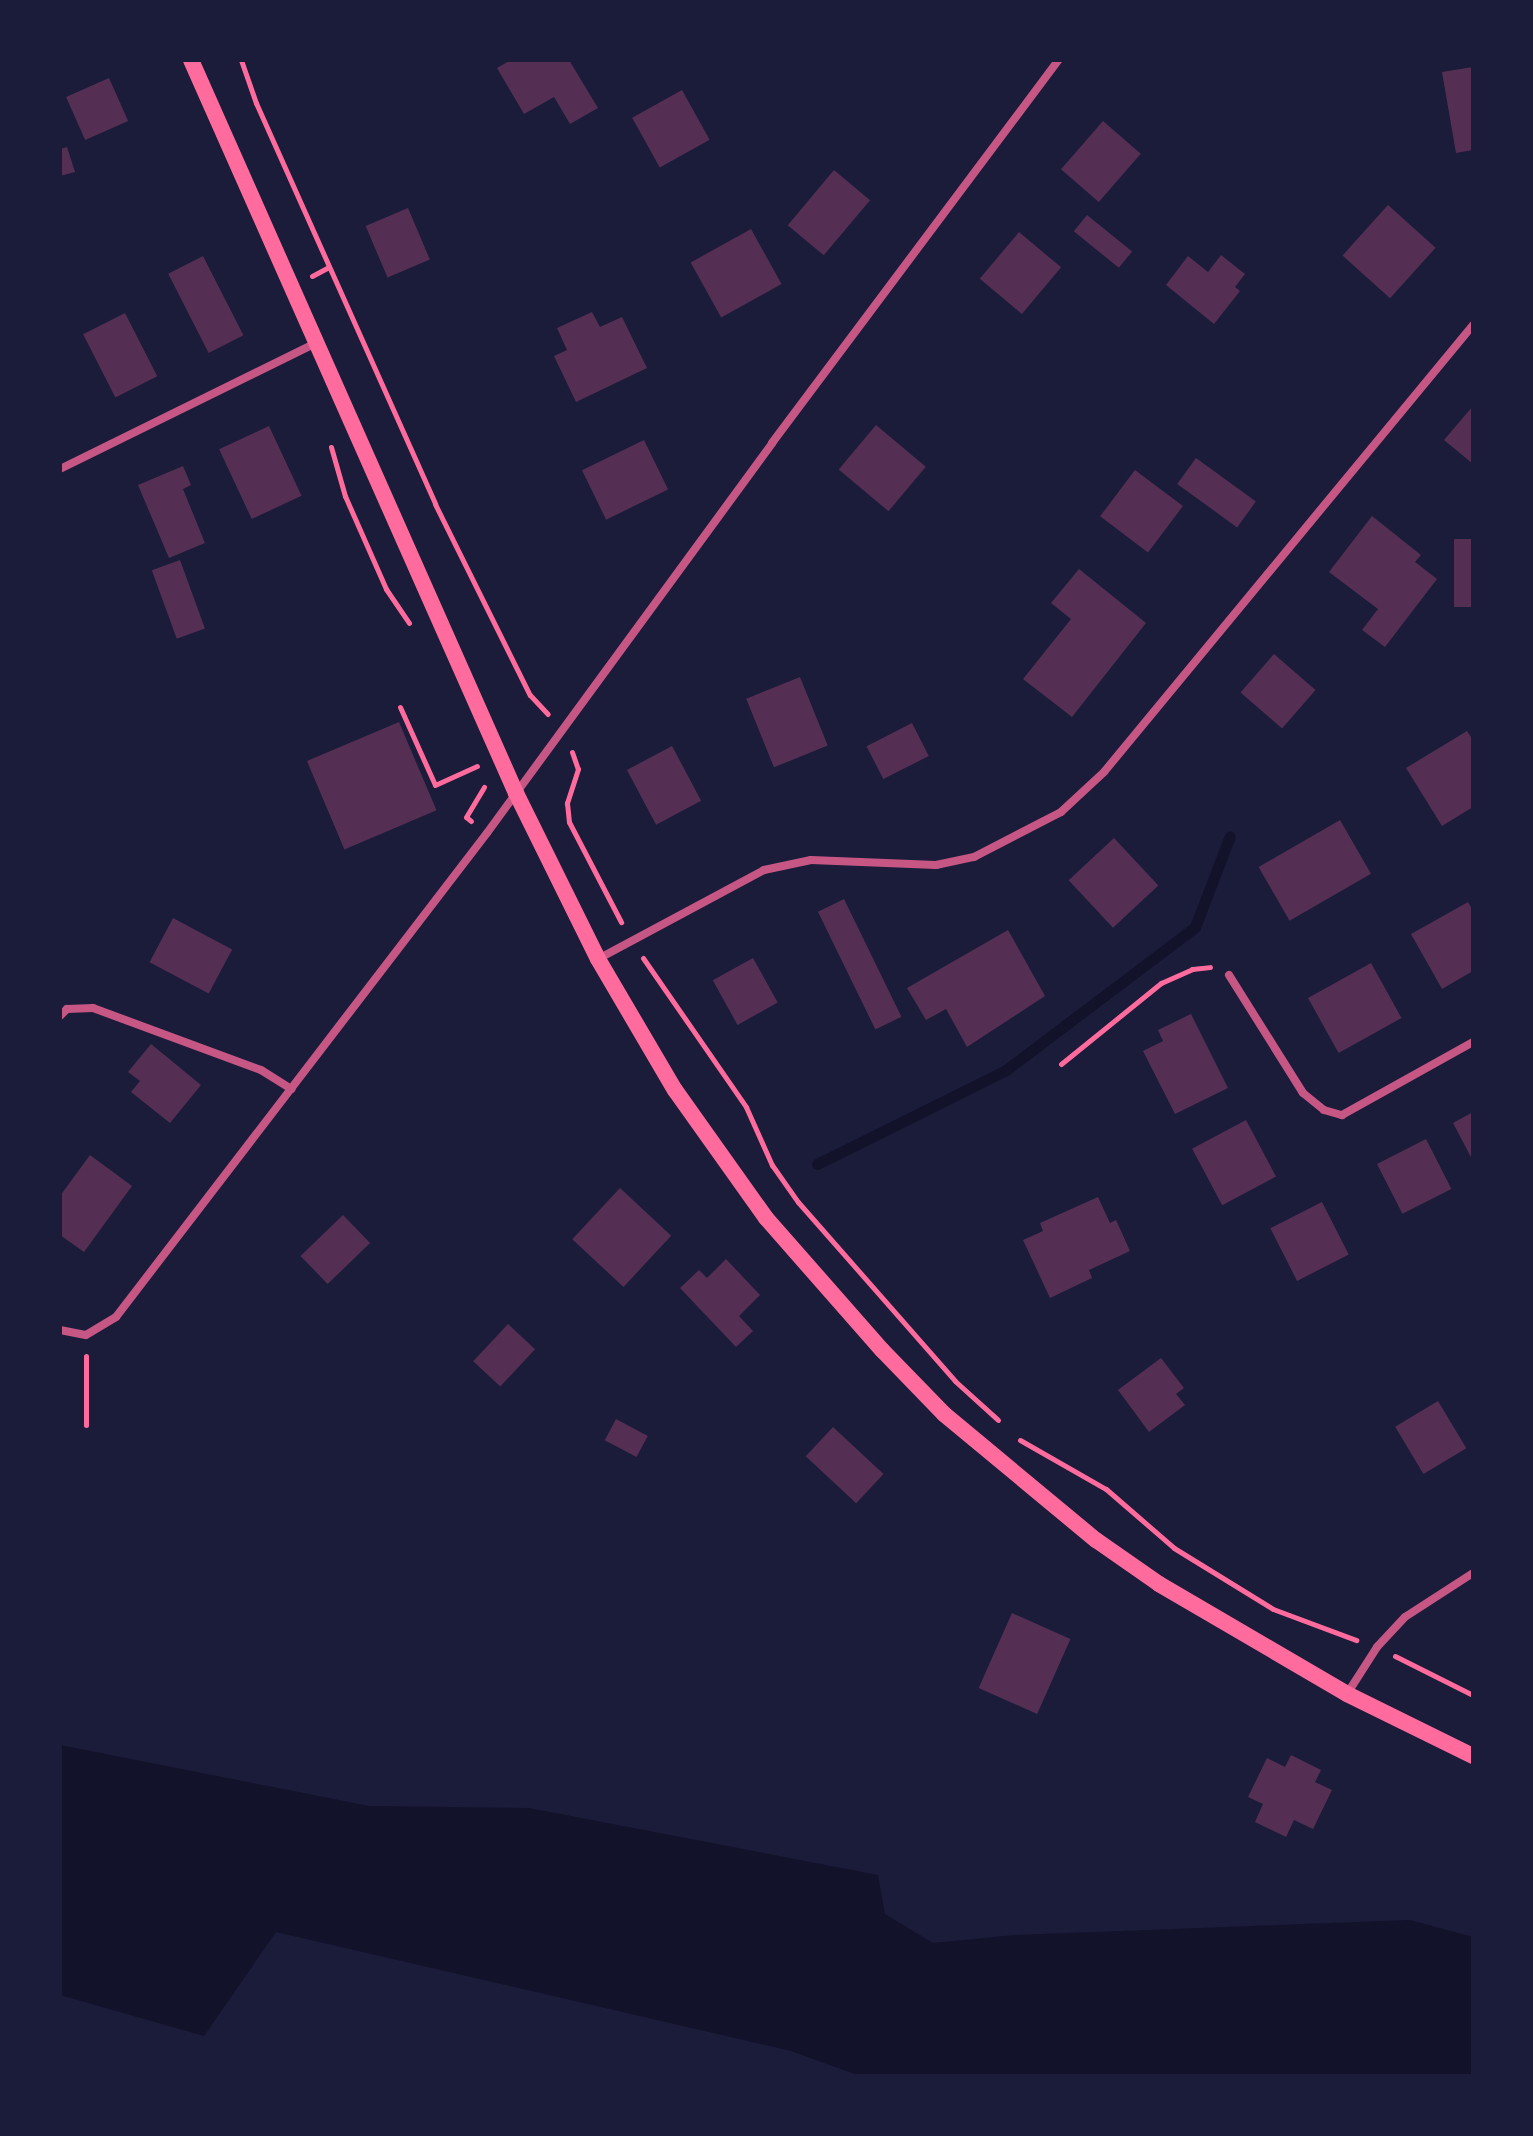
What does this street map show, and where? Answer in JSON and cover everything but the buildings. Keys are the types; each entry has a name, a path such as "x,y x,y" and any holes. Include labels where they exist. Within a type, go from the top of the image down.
{"main road":[{"path":"191,60 516,793 598,959 675,1090 766,1218 882,1350 944,1414 1041,1497 1159,1584 1347,1694 1473,1756"}],"street":[{"path":"60,1330 86,1335 116,1317 516,793 1059,60"},
{"path":"598,959 764,870 811,860 936,865 974,857 1061,812 1104,772 1473,325"},
{"path":"60,469 316,343"},
{"path":"1229,975 1303,1093 1342,1115 1473,1042"},
{"path":"60,1016 67,1009 93,1008 261,1070 291,1089"},
{"path":"1347,1694 1377,1647 1405,1617 1473,1573"}],"path":[{"path":"241,60 256,103 435,504 530,695 563,728 578,769 567,803 569,822 631,941 746,1107 772,1165 798,1202 955,1381 1007,1429"},
{"path":"400,707 435,785 478,766"},
{"path":"1061,1064 1161,983 1192,969 1212,967 1229,975"},
{"path":"86,1335 86,1425"},
{"path":"1018,1438 1106,1489 1174,1548 1273,1609 1377,1647 1473,1695"}],"shaded area":[{"path":"60,1745 369,1806 529,1808 878,1875 885,1914 933,1943 1015,1935 1410,1920 1473,1937 1473,2076 860,2076 791,2051 276,1932 204,2036 60,1995"}],"waterway":[{"path":"817,1164 1006,1070 1195,927 1230,836"}]}
